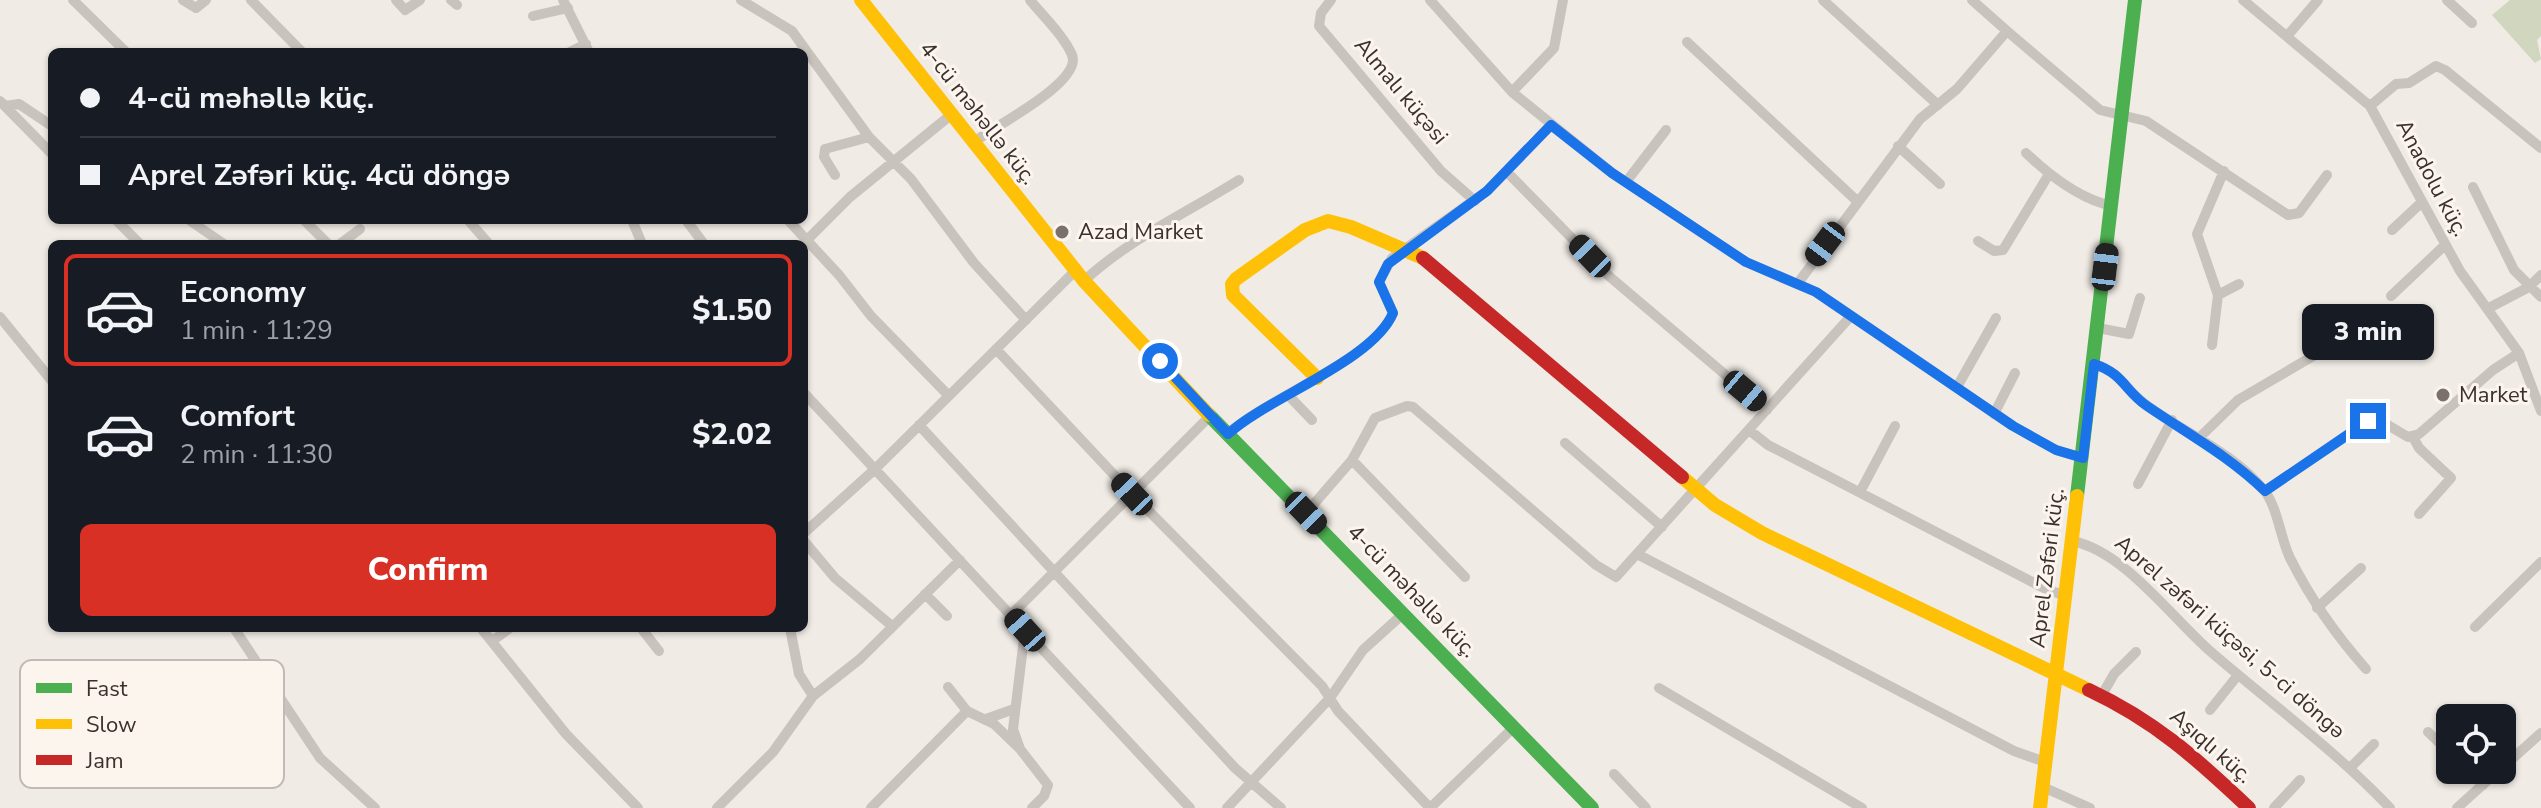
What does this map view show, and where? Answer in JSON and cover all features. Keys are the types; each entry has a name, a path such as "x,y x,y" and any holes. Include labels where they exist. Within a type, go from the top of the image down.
{"street":[{"path":"73,0 122,48"},
{"path":"183,0 196,8 206,0"},
{"path":"251,0 298,48"},
{"path":"396,0 405,10 420,0"},
{"path":"741,0 792,31 804,48"},
{"name":"4-cü məhəllə küç.","path":"861,0 1079,276 1210,416 1592,808"},
{"path":"974,142 1057,88 1072,67 1072,54 1030,0"},
{"name":"Almalı küçəsi","path":"1331,0 1321,13 1319,26 1441,171 1475,201"},
{"path":"1430,0 1512,92 1626,182 1746,262 1798,283 1851,316 1994,414 2056,450 2083,458"},
{"path":"1823,0 1938,105"},
{"path":"1972,0 2100,110 2146,121 2288,215 2299,213 2327,175"},
{"name":"Aprel Zəfəri küç.","path":"2040,808 2135,0"},
{"name":"Anadolu küç.","path":"2243,0 2370,106 2445,245 2519,353 2541,411"},
{"path":"2288,35 2318,0"},
{"path":"2447,0 2472,23"},
{"path":"1512,92 1554,48 1560,1"},
{"path":"533,16 566,4 587,48"},
{"path":"1798,283 1898,146 1957,89 2007,31"},
{"path":"1687,42 1857,201"},
{"path":"808,53 869,137 893,161 974,263 1026,320"},
{"path":"2370,106 2388,89 2409,83 2436,66 2541,148"},
{"path":"3,103 19,104 48,123"},
{"path":"3,103 48,150"},
{"path":"807,240 893,161 952,114"},
{"path":"1228,434 1248,418 1289,396 1363,346 1391,319 1393,305 1379,282 1388,264 1403,250 1475,201 1551,125"},
{"path":"1626,182 1666,130"},
{"path":"835,175 824,157 825,149 869,137"},
{"path":"1898,146 1940,184"},
{"path":"2026,153 2049,174 2092,200 2112,206"},
{"path":"2212,345 2218,295 2197,234 2224,171"},
{"path":"1507,172 1610,277 1767,410"},
{"path":"1978,241 1994,251 2003,250 2049,174"},
{"path":"808,529 874,470 1026,320 1079,276 1239,180"},
{"path":"2473,187 2514,270 2541,297"},
{"path":"2392,230 2422,202"},
{"name":"Aşıqlı küç.","path":"1317,378 1233,295 1232,284 1320,221 1356,226 1390,247 1433,263 1715,505 1762,533 2056,676 2102,695 2160,728 2249,808"},
{"path":"120,224 136,240"},
{"path":"195,224 218,240"},
{"path":"308,224 324,240"},
{"path":"472,224 486,240"},
{"path":"345,240 360,229"},
{"path":"2391,296 2445,245"},
{"path":"808,247 949,396"},
{"path":"2487,309 2529,287 2541,275"},
{"path":"2218,295 2239,284"},
{"path":"2098,328 2129,334 2140,298"},
{"path":"1306,513 1352,460 1375,418 1382,413 1413,407 1612,576 1623,574 1851,316"},
{"path":"0,317 48,376"},
{"path":"1957,387 1996,318"},
{"path":"996,349 1330,698 1357,732 1430,808 1514,727"},
{"path":"2200,437 2238,400 2320,352"},
{"path":"2265,491 2368,421 2384,420 2404,435 2413,437 2427,429 2493,370 2519,353"},
{"path":"2094,364 2113,371 2145,405 2200,437 2265,491 2290,556 2317,608 2366,669"},
{"path":"1994,414 2015,373"},
{"path":"1289,396 1312,420"},
{"path":"808,397 1187,807"},
{"path":"1011,615 1210,416"},
{"path":"2138,484 2172,420"},
{"path":"919,425 1235,768 1281,808"},
{"path":"1860,492 1895,426"},
{"path":"1749,430 1768,445 2046,589 2066,596"},
{"path":"2413,437 2419,448 2451,478 2419,514"},
{"path":"1565,443 1662,527"},
{"path":"1352,460 1465,577"},
{"name":"Aprel zəfəri küçəsi, 5-ci döngə","path":"2072,541 2097,549 2120,565 2238,675 2351,767 2390,808"},
{"path":"808,546 835,578 892,626"},
{"path":"1639,555 2000,744 2045,762"},
{"path":"717,808 773,752 813,696 860,659 960,560"},
{"path":"2475,627 2541,562"},
{"path":"2317,608 2361,568"},
{"path":"925,594 947,616"},
{"path":"1227,808 1330,698 1363,650 1404,613"},
{"path":"1020,749 1013,729 1025,630"},
{"path":"237,632 255,660"},
{"path":"484,632 566,734 638,808"},
{"path":"492,641 504,632"},
{"path":"644,632 659,651"},
{"path":"791,632 799,674 813,696"},
{"path":"2102,695 2114,674 2136,652"},
{"path":"2210,710 2238,675"},
{"path":"948,687 967,711 986,719 1020,749 1048,785 1044,796 1032,808"},
{"path":"1659,688 1862,808"},
{"path":"284,704 320,758 375,808"},
{"path":"986,719 1014,709"},
{"path":"871,808 967,711"},
{"path":"2428,732 2436,740"},
{"path":"2516,756 2541,733"},
{"path":"2351,767 2374,744"},
{"path":"1614,774 1646,808"},
{"path":"2274,808 2300,780"},
{"path":"2457,808 2483,785"},
{"path":"2043,787 2090,808"}],"green space":[{"path":"2510,0 2541,0 2541,36 2537,40 2541,59 2535,63 2492,15"}],"traffic: fast":[{"path":"2077,496 2135,0"},
{"path":"1209,415 1592,808"}],"traffic: slow":[{"path":"861,0 1084,281 1209,415"},
{"path":"1317,378 1233,295 1232,284 1236,279 1305,230 1328,221 1351,227 1423,258"},
{"path":"1682,477 1715,505 1762,533 2089,690"},
{"path":"2040,808 2077,496"}],"traffic: jam":[{"path":"1423,258 1682,477"},
{"path":"2089,690 2134,714 2174,742 2249,808"}],"place":[{"name":"Azad Market","path":"1062,232"},
{"name":"Market","path":"2443,395"}],"route":[{"path":"1160,361 1228,434 1248,418 1344,360 1382,328 1391,319 1393,305 1379,282 1392,258 1487,191 1551,125 1612,173 1697,226 1746,262 1816,292 1994,414 2066,454 2083,458 2094,364 2113,371 2145,405 2200,437 2265,491 2368,421"}]}
